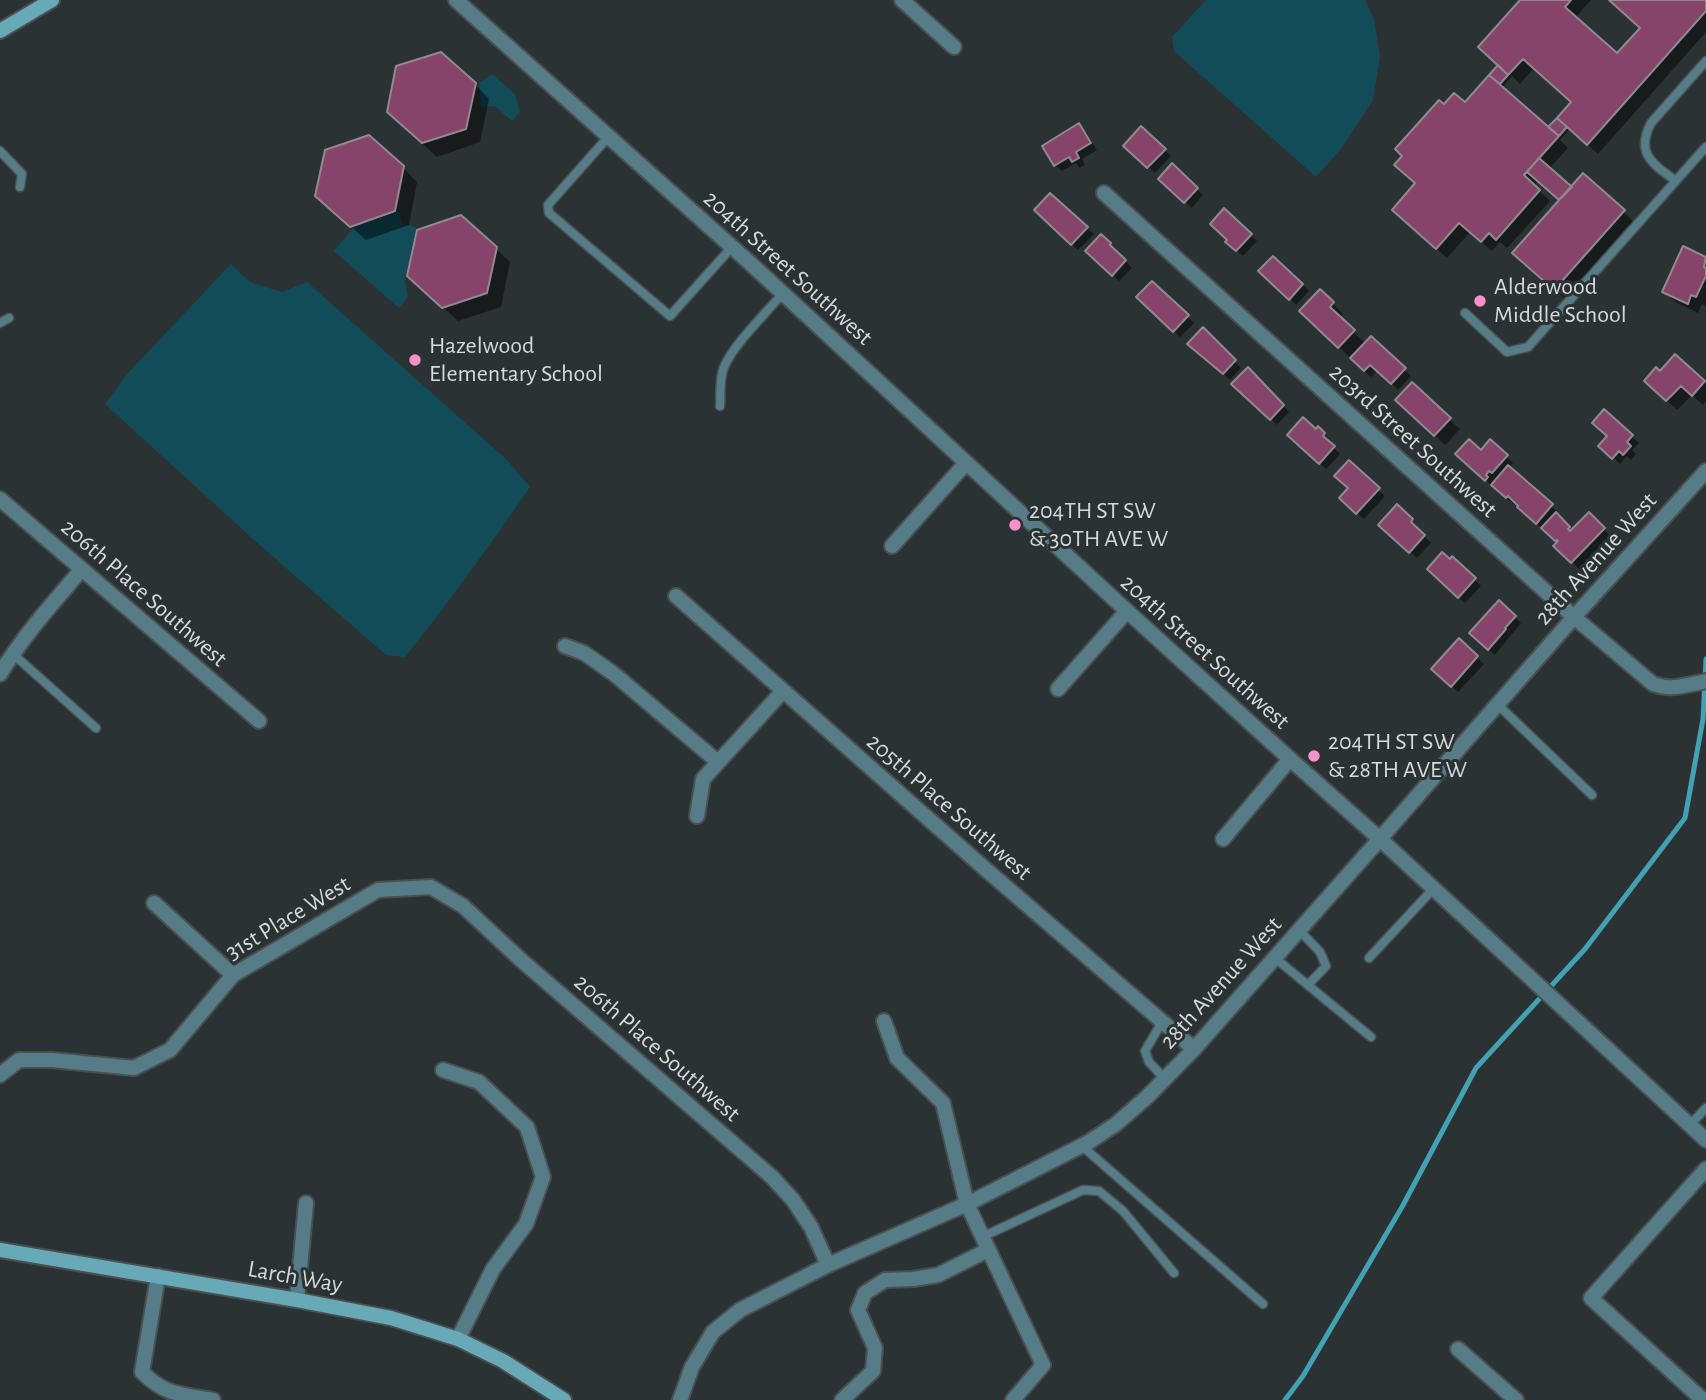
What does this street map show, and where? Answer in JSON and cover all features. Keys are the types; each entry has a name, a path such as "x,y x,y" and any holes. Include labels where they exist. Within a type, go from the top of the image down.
{"main road":[{"path":"0,32 52,0"},
{"name":"Larch Way","path":"0,1250 391,1318 458,1339 503,1361 564,1400"}],"street":[{"name":"204th Street Southwest","path":"456,0 733,247 1706,1140"},
{"path":"902,0 954,47"},
{"name":"203rd Street Southwest","path":"1104,193 1574,617 1653,684 1663,688 1677,688 1706,681"},
{"path":"892,546 966,463"},
{"name":"28th Avenue West","path":"680,1400 692,1367 713,1332 740,1310 828,1265 967,1204 1082,1146 1116,1124 1147,1097 1194,1049 1706,471"},
{"name":"206th Place Southwest","path":"0,499 259,721"},
{"path":"0,674 34,626 82,569"},
{"name":"205th Place Southwest","path":"676,596 1194,1049"},
{"path":"1058,689 1127,611"},
{"path":"565,646 584,653 614,674 718,762"},
{"path":"697,816 703,779 783,691"},
{"path":"1223,839 1290,759"},
{"name":"206th Place Southwest","path":"431,887 463,906 531,969 772,1177 793,1200 811,1227 828,1265"},
{"name":"31st Place West","path":"0,1075 19,1060 51,1060 134,1068 170,1050 233,975 378,890 431,887"},
{"path":"154,903 233,975"},
{"path":"884,1021 897,1058 943,1103 967,1204 1043,1365 1013,1400"},
{"path":"443,1070 479,1082 527,1127 543,1177 526,1224 493,1269 458,1339"},
{"path":"1703,1400 1591,1298 1706,1169"},
{"path":"297,1300 306,1203"},
{"path":"842,1400 873,1371 875,1349 858,1310 865,1293 885,1280 938,1275 985,1243"},
{"path":"158,1276 142,1372 167,1392 213,1400"},
{"path":"1458,1349 1516,1400"}],"lane":[{"path":"1676,181 1648,157 1644,135 1651,123 1706,61"},
{"path":"609,136 548,205 549,214 670,316 733,247"},
{"path":"1465,313 1507,352 1528,347 1706,147"},
{"path":"0,151 22,174 20,187"},
{"path":"720,406 724,367 740,342 783,293"},
{"path":"0,323 9,318"},
{"path":"13,654 96,727"},
{"path":"1497,704 1592,795"},
{"path":"1370,958 1434,888"},
{"path":"1299,930 1320,952 1326,966 1308,985"},
{"path":"1275,958 1371,1037"},
{"path":"1162,1022 1145,1052 1149,1062 1165,1079"},
{"path":"1690,1125 1706,1108"},
{"path":"1082,1146 1263,1304"},
{"path":"985,1243 1083,1189 1099,1191 1123,1211 1174,1273"}],"shaded area":[{"path":"1206,0 1365,0 1374,19 1380,57 1373,100 1340,150 1316,177 1174,51 1172,37"},
{"path":"492,74 515,94 520,112 512,121 495,106 481,107 479,83"},
{"path":"399,211 403,224 416,227 405,281 408,297 399,308 334,251 355,226"},
{"path":"231,264 250,282 282,292 307,282 507,460 530,487 405,657 386,655 254,540 105,404 128,373"}],"building":[{"path":"1520,0 1571,0 1565,7 1617,53 1640,28 1609,0 1706,0 1706,11 1587,145 1557,118 1571,102 1523,59 1508,75 1478,47"},
{"path":"441,52 476,83 466,129 422,143 387,112 396,66"},
{"path":"1498,65 1508,75 1500,84 1489,75"},
{"path":"1489,75 1559,136 1524,175 1540,190 1496,240 1489,233 1481,242 1459,223 1436,249 1392,210 1415,183 1394,165 1402,156 1395,149 1439,100 1444,104 1454,93 1465,102"},
{"path":"1557,118 1567,127 1559,136 1548,127"},
{"path":"1079,123 1091,143 1076,152 1079,158 1072,162 1069,157 1054,166 1042,146"},
{"path":"1141,126 1166,149 1147,168 1123,146"},
{"path":"369,135 404,166 395,211 350,227 315,196 325,150"},
{"path":"1539,158 1572,187 1559,200 1527,172"},
{"path":"1172,163 1198,188 1184,203 1158,179"},
{"path":"1583,173 1625,210 1554,290 1512,253"},
{"path":"1050,193 1088,227 1071,245 1034,210"},
{"path":"1224,208 1252,234 1236,251 1210,224"},
{"path":"461,215 497,247 487,293 442,308 407,276 417,230"},
{"path":"1101,234 1126,260 1112,276 1085,251"},
{"path":"1683,246 1706,257 1706,276 1696,297 1691,295 1688,304 1662,292"},
{"path":"1273,256 1303,284 1289,300 1258,271"},
{"path":"1152,281 1189,315 1173,332 1136,297"},
{"path":"1320,289 1334,302 1330,307 1355,330 1338,348 1299,311"},
{"path":"1203,327 1236,360 1223,374 1187,344"},
{"path":"1371,336 1406,368 1391,384 1370,365 1364,371 1350,358"},
{"path":"1675,354 1705,381 1692,396 1681,386 1666,401 1644,381 1656,367 1660,371"},
{"path":"1248,367 1284,405 1270,420 1231,384"},
{"path":"1412,382 1451,418 1434,436 1395,400"},
{"path":"1604,409 1633,435 1627,442 1631,446 1623,455 1619,451 1612,459 1598,446 1607,436 1592,423"},
{"path":"1303,417 1316,429 1318,426 1325,433 1323,436 1335,446 1319,464 1287,435"},
{"path":"1469,439 1481,450 1490,439 1508,455 1492,473 1489,471 1485,481 1455,454"},
{"path":"1349,460 1380,488 1356,514 1339,498 1348,488 1334,476"},
{"path":"1508,465 1553,504 1536,524 1508,496 1506,498 1491,485"},
{"path":"1397,504 1425,535 1409,553 1378,525"},
{"path":"1556,512 1570,527 1570,531 1589,512 1605,528 1571,563 1553,546 1558,541 1541,528"},
{"path":"1442,552 1450,559 1452,556 1476,578 1458,598 1427,569"},
{"path":"1499,600 1516,616 1488,650 1469,633"},
{"path":"1459,638 1478,656 1451,687 1431,669"}],"waterway":[{"path":"1285,1400 1303,1376 1402,1207 1476,1068 1585,949 1685,818 1703,719 1706,659"}],"place":[{"name":"Alderwood Middle School","path":"1480,301"},
{"name":"Hazelwood Elementary School","path":"415,360"},
{"name":"204TH ST SW & 30TH AVE W","path":"1015,525"},
{"name":"204TH ST SW & 28TH AVE W","path":"1314,756"}]}
